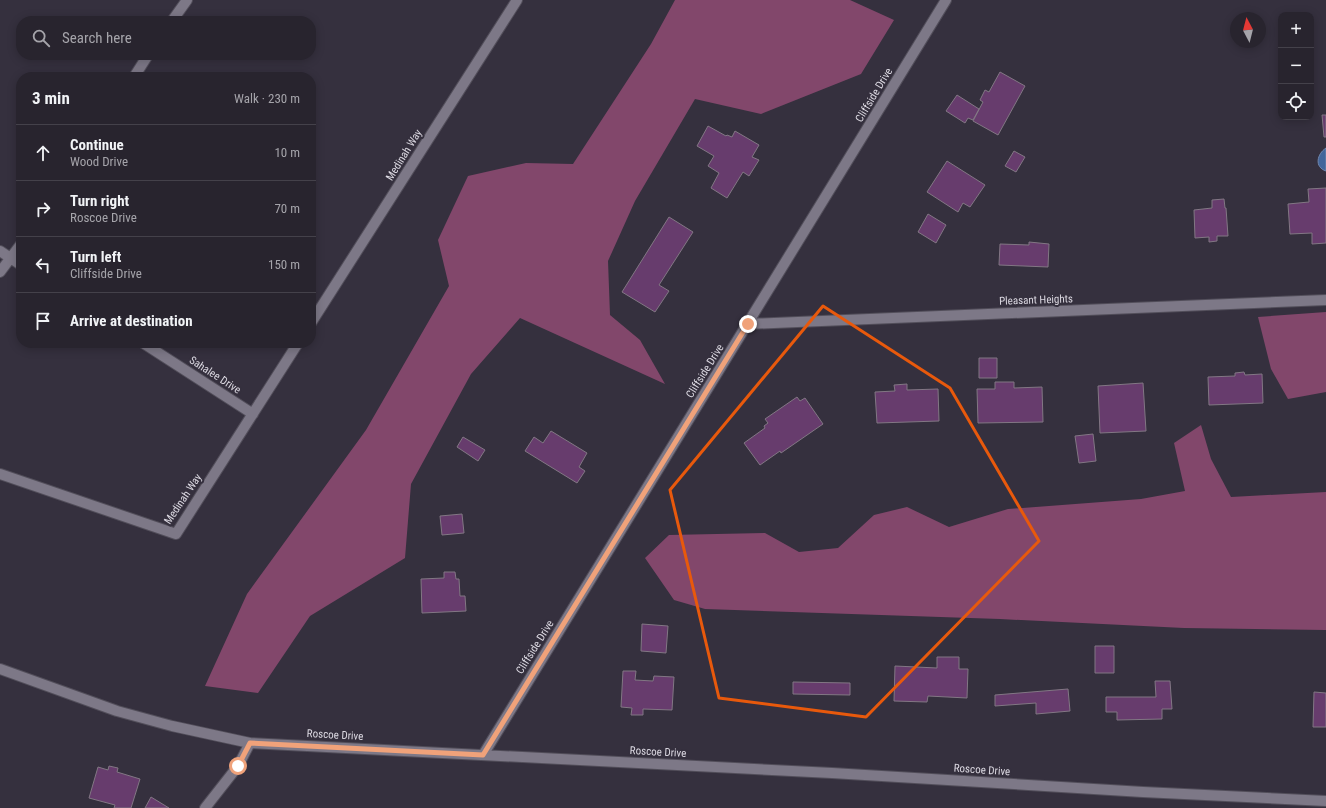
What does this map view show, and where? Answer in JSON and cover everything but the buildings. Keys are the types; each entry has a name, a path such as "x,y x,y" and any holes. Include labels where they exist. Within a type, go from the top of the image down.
{"street":[{"path":"176,16 187,0"},
{"name":"Medinah Way","path":"316,315 516,0"},
{"name":"Cliffside Drive","path":"483,755 946,0"},
{"path":"137,72 145,60"},
{"path":"0,251 16,261"},
{"path":"0,272 16,251"},
{"name":"Pleasant Heights","path":"748,324 1326,300"},
{"name":"Sahalee Drive","path":"151,348 253,414"},
{"name":"Medinah Way","path":"0,474 176,534 295,348"},
{"name":"Roscoe Drive","path":"0,669 117,711 172,726 250,743 832,773 1143,792 1326,801"},
{"path":"205,808 238,766 250,743"}],"highlighted area":[{"path":"823,306 950,388 1039,541 866,717 719,698 670,490"}],"shaded area":[{"path":"675,0 850,0 894,20 861,74 761,114 695,99 635,201 608,261 610,315 640,340 665,384 520,318 471,374 411,484 405,558 310,616 258,693 205,686 247,594 366,430 449,286 438,240 468,176 526,163 573,164 651,44"},
{"path":"1326,312 1326,392 1288,399 1271,369 1258,317"},
{"path":"1201,425 1211,459 1231,497 1326,492 1326,630 1184,628 1000,619 705,609 674,600 645,558 669,535 765,533 799,552 838,548 874,515 907,507 949,527 1008,509 1141,499 1185,491 1174,443"}],"water":[{"path":"1326,148 1326,171 1320,167 1318,160"}],"route":[{"path":"238,766 250,743 483,755 748,324"}]}
